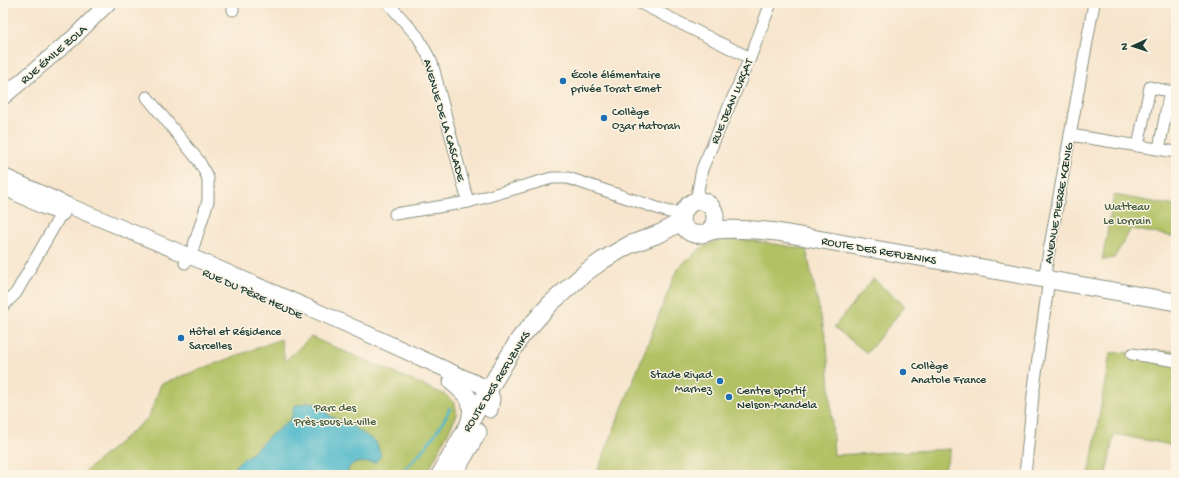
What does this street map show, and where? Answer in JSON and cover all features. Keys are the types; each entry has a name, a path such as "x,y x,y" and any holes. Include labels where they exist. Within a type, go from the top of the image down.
{"main road":[{"name":"RUE ÉMILE ZOLA","path":"3,97 9,90 73,38 108,3"},
{"name":"RUE DU PÈRE HEUDE","path":"3,176 64,209 337,320 492,391"},
{"name":"RUE DU PÈRE HEUDE","path":"3,187 42,206 64,209"},
{"name":"ROUTE DES REFUZNIKS","path":"440,475 470,422 492,391 520,338 533,322 560,295 603,260 630,245 661,233 707,203 716,214 734,221 753,221 787,225 1047,274"},
{"path":"708,232 713,226 716,214"},
{"name":"ROUTE DES REFUZNIKS","path":"688,216 699,235 713,230 777,232 1047,274"},
{"name":"RUE DU PÈRE HEUDE","path":"187,260 452,382 492,391"},
{"path":"1047,274 1176,292"},
{"path":"1047,274 1176,302"},
{"path":"452,382 465,393 470,401 472,412 470,422"},
{"name":"ROUTE DES REFUZNIKS","path":"453,475 490,410 492,391"}],"street":[{"name":"AVENUE DE LA CASCADE","path":"388,3 418,37 432,63 468,202"},
{"path":"640,3 750,58"},
{"name":"RUE JEAN LURÇAT","path":"688,216 702,169 750,58 771,3"},
{"name":"AVENUE PIERRE KŒNIG","path":"1025,475 1047,274 1094,3"},
{"path":"1138,146 1150,87 1173,92 1159,149"},
{"path":"147,97 199,161 208,178 208,201 187,260"},
{"path":"1070,135 1176,152"},
{"path":"396,214 468,202 552,178 568,178 669,212 688,216"},
{"path":"3,306 16,294 64,209"},
{"path":"1132,354 1176,361"}],"green space":[{"name":"Watteau Le Lorrain","path":"1114,195 1176,206 1176,237 1131,229 1114,258 1102,260"},
{"name":"Centre sportif Nelson-Mandela","path":"748,240 806,249 827,344 834,455 951,449 943,475 596,475 677,269 700,249 716,241"},
{"path":"873,279 905,306 867,353 834,327"},
{"name":"Parc des Près-sous-la-ville","path":"311,337 446,395 455,404 457,415 426,475 81,475 149,417 161,384 281,339 285,361"},
{"path":"1176,351 1176,446 1114,434 1106,475 1089,475 1110,353"}],"water":[{"path":"309,402 320,405 331,417 346,422 376,442 381,455 376,462 355,463 349,467 347,475 271,475 269,471 263,472 261,475 230,475 239,462 252,453 266,439 291,419 294,406"}],"waterway":[{"path":"399,475 434,436 450,408"}],"place":[{"name":"École élémentaire privée Torat Emet","path":"563,81"},
{"name":"Collège Ozar Hatorah","path":"604,118"},
{"name":"Hôtel et Résidence Sarcelles","path":"181,338"},
{"name":"Collège Anatole France","path":"903,372"},
{"name":"Stade Riyad Marhez","path":"720,381"},
{"name":"Centre sportif Nelson-Mandela","path":"729,397"}]}
